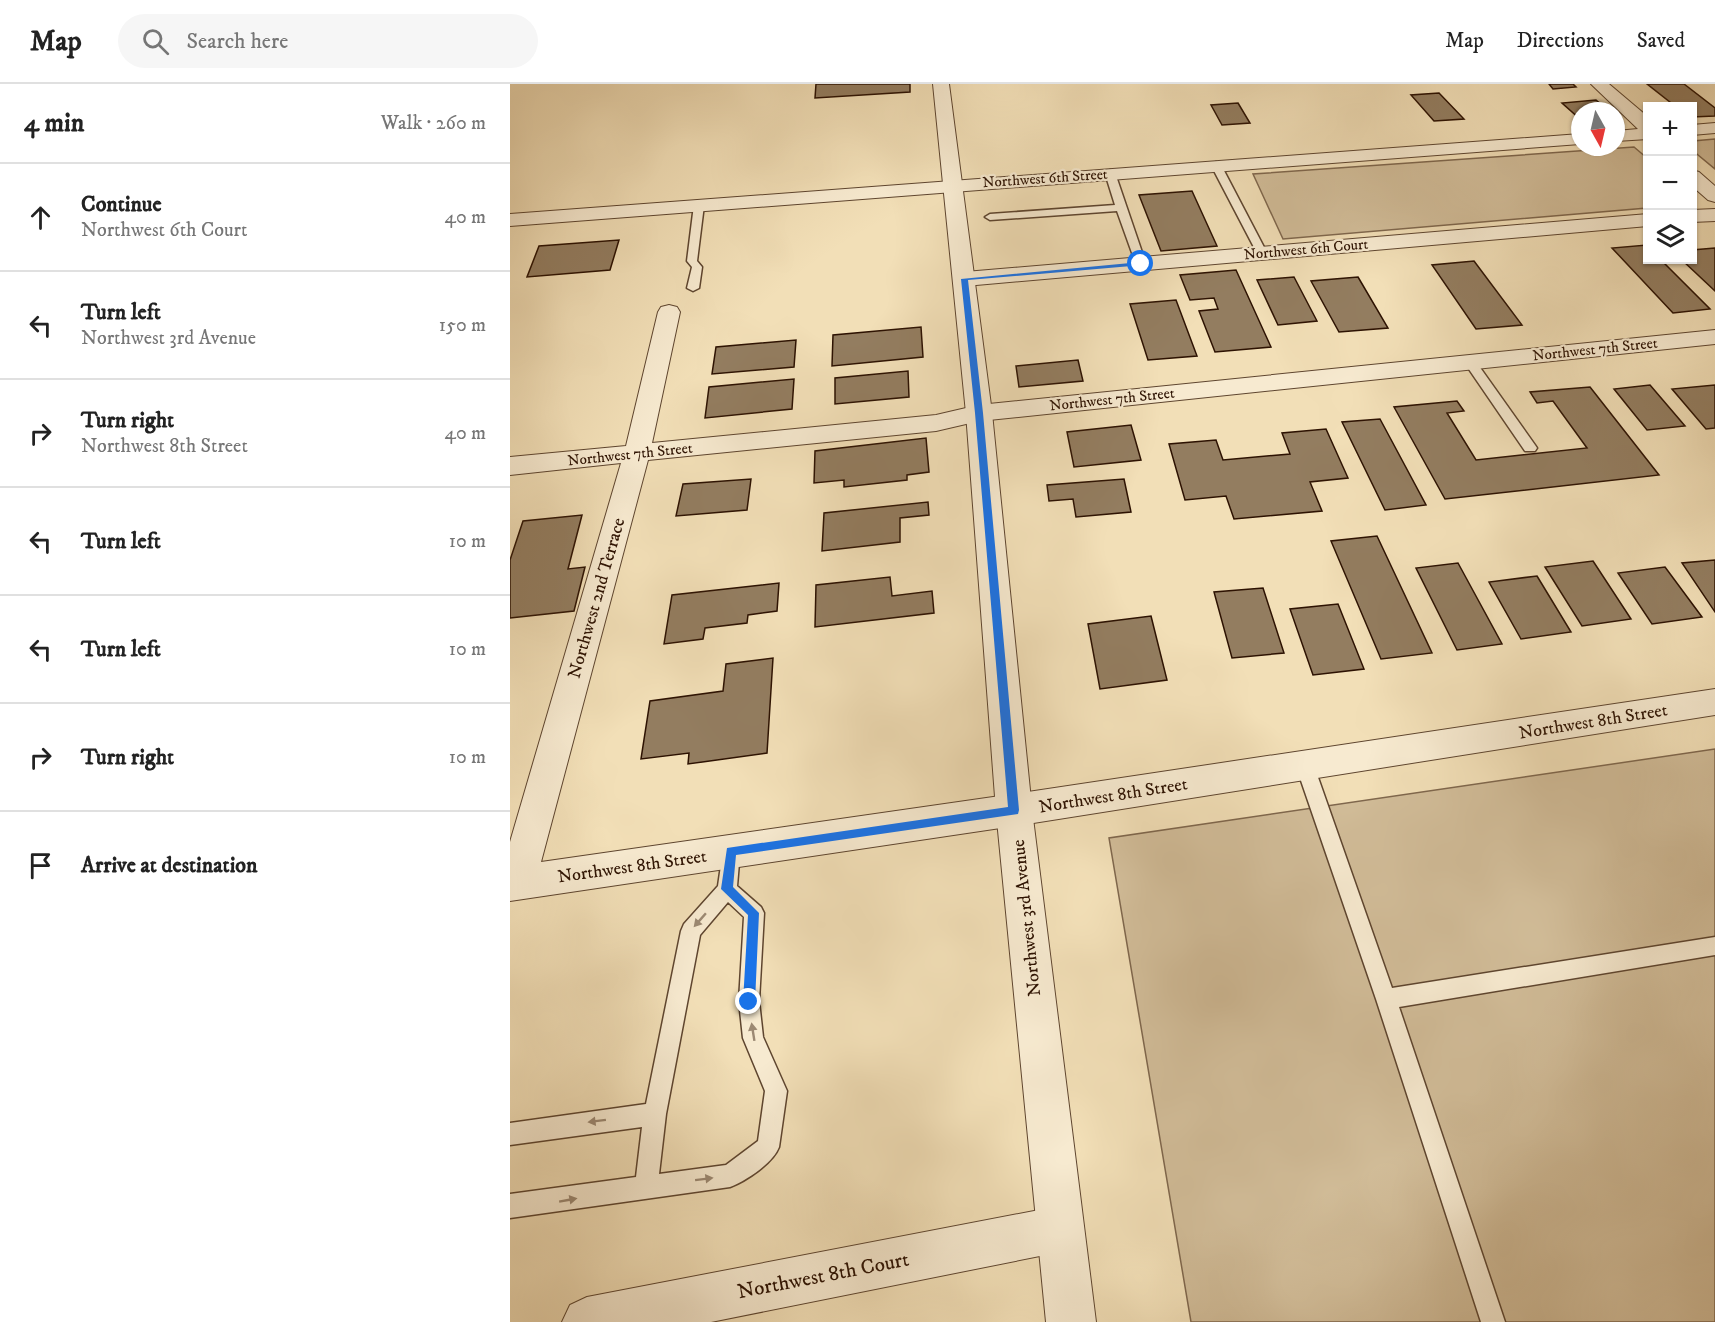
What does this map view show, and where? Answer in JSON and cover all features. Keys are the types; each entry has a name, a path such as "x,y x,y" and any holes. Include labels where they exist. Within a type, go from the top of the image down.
{"street":[{"name":"Northwest 3rd Avenue","path":"940,84 965,279 1014,810 1071,1322"},
{"path":"1599,84 1643,122"},
{"path":"1697,130 1715,129"},
{"path":"1625,135 1643,133"},
{"name":"Northwest 6th Street","path":"510,220 1571,140"},
{"path":"1697,180 1715,196"},
{"path":"1697,216 1715,214"},
{"name":"Northwest 6th Court","path":"965,279 1643,220"},
{"name":"Northwest 2nd Terrace","path":"514,883 637,453 669,312"},
{"name":"Northwest 7th Street","path":"510,466 936,423 979,413 1715,337"},
{"name":"Northwest 8th Street","path":"514,883 1014,810 1715,702"},
{"name":"Northwest 8th Court","path":"586,1322 1060,1229"}],"lane":[{"path":"1216,165 1262,253"},
{"path":"1110,173 1141,264"},
{"path":"693,288 696,267 692,261 699,205"},
{"path":"990,217 1121,208"},
{"path":"1470,362 1530,448"},
{"path":"1305,766 1386,999 1493,1322"},
{"path":"646,1186 655,1114 691,931 727,889 731,851"},
{"path":"510,1206 557,1202 646,1186 730,1176 768,1147 776,1091 753,1038 749,1002 754,913 727,889"},
{"path":"1386,999 1715,946"},
{"path":"510,1134 655,1114"}],"shaded area":[{"path":"1715,139 1715,169 1697,154 1697,141"},
{"path":"1634,147 1643,155 1643,208 1283,239 1253,174 1571,151 1571,156 1625,156 1625,148"},
{"path":"1715,749 1715,1322 1191,1322 1109,838"}],"building":[{"path":"816,84 910,84 910,92 815,98"},
{"path":"1549,84 1573,84 1576,87 1553,89"},
{"path":"1647,84 1684,84 1715,108 1715,116 1697,117 1697,102 1670,102"},
{"path":"1439,93 1464,119 1434,121 1411,95"},
{"path":"1596,100 1598,102 1573,102"},
{"path":"1571,102 1571,111 1562,103"},
{"path":"1238,103 1250,123 1222,125 1211,105"},
{"path":"1192,191 1217,246 1161,251 1139,195"},
{"path":"619,240 610,270 527,277 539,246"},
{"path":"1643,245 1643,264 1665,264 1710,309 1673,313 1612,248"},
{"path":"1715,248 1715,291 1686,264 1697,264 1697,250"},
{"path":"1474,261 1522,325 1476,329 1432,265"},
{"path":"1236,270 1271,347 1215,352 1199,311 1218,309 1214,298 1190,300 1180,275"},
{"path":"1294,277 1317,321 1278,325 1257,280"},
{"path":"1358,277 1388,328 1339,332 1311,281"},
{"path":"1176,300 1197,356 1148,360 1130,304"},
{"path":"921,327 923,357 832,366 833,335"},
{"path":"796,340 794,367 712,374 716,347"},
{"path":"1078,360 1083,381 1019,387 1016,366"},
{"path":"908,371 909,397 835,404 835,378"},
{"path":"794,379 792,409 705,418 709,387"},
{"path":"1650,385 1685,426 1647,430 1614,389"},
{"path":"1715,385 1715,428 1706,429 1672,389"},
{"path":"1590,387 1659,475 1445,499 1394,407 1457,401 1464,411 1447,413 1476,460 1587,448 1553,401 1537,403 1530,392"},
{"path":"1380,419 1426,505 1385,510 1342,422"},
{"path":"1131,425 1141,460 1074,467 1067,432"},
{"path":"1326,429 1348,478 1310,482 1322,511 1234,519 1226,496 1185,500 1169,444 1216,440 1223,460 1290,454 1282,433"},
{"path":"926,438 929,472 907,475 907,480 844,487 844,480 814,483 815,451"},
{"path":"751,479 747,510 676,516 683,484"},
{"path":"1124,479 1131,512 1076,517 1073,499 1049,501 1047,485"},
{"path":"928,502 929,515 900,518 900,542 822,551 824,513"},
{"path":"582,515 568,569 585,567 574,611 510,618 510,560 523,521"},
{"path":"1377,536 1432,653 1381,659 1331,541"},
{"path":"1715,560 1715,612 1682,563"},
{"path":"1593,561 1631,619 1582,626 1545,567"},
{"path":"1458,563 1502,644 1457,650 1416,568"},
{"path":"1665,567 1702,617 1652,624 1618,573"},
{"path":"1537,576 1571,632 1521,639 1489,582"},
{"path":"890,577 892,596 932,591 934,613 815,627 816,585"},
{"path":"779,583 777,611 748,615 747,623 705,628 703,639 664,644 672,595"},
{"path":"1263,588 1284,653 1232,658 1214,592"},
{"path":"1338,604 1364,669 1313,675 1290,609"},
{"path":"1151,616 1167,680 1100,689 1088,624"},
{"path":"773,658 767,753 688,764 689,753 641,759 650,701 723,691 726,664"}],"route":[{"path":"749,1002 754,913 727,889 731,851 1014,810 965,279 1141,264"}]}
